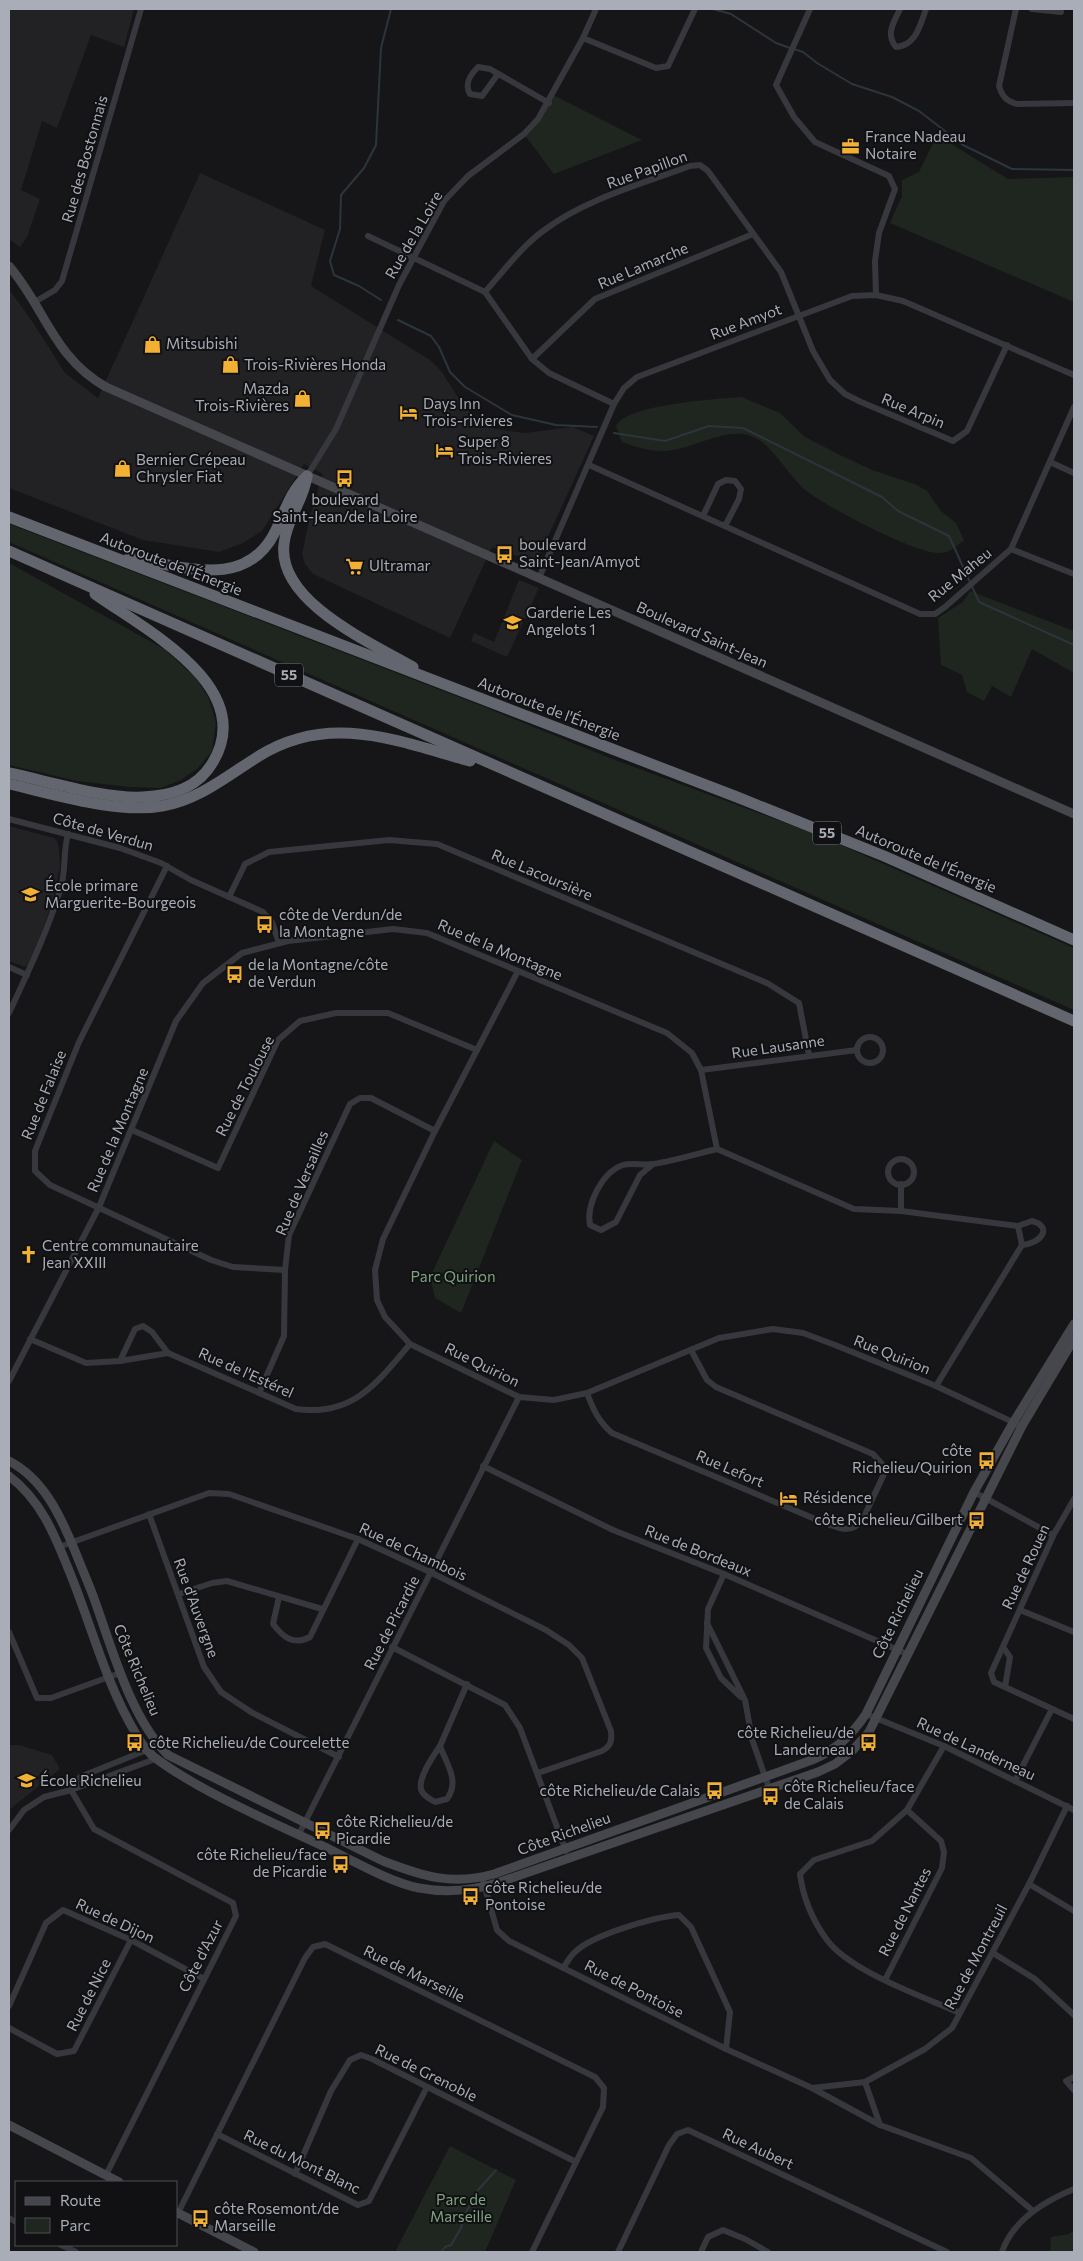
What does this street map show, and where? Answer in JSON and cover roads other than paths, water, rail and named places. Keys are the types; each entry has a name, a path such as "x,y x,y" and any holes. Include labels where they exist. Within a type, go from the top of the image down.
{"highway":[{"path":"108,555 201,570 222,570 242,565 256,557 267,546 297,485 307,476"},
{"path":"307,476 305,490 284,543 285,563 292,579 309,600 332,620 440,684"},
{"name":"Autoroute de l'Énergie","path":"9,517 737,797 875,852 1074,940"},
{"name":"55","path":"9,551 1074,1021"},
{"path":"9,773 115,795 152,797 178,792 193,784 207,772 218,752 222,731 220,712 212,692 197,671 171,646 75,580"},
{"path":"9,784 126,808 162,806 180,802 202,792 284,743 309,735 332,732 358,733 390,738 504,770"}],"street":[{"name":"Rue des Bostonnais","path":"33,303 55,290 62,282 141,9"},
{"name":"Rue de la Loire","path":"307,476 336,429 413,257 444,201 468,176 524,134 538,119 549,103 596,9"},
{"path":"583,38 656,68 668,66 695,9"},
{"path":"810,9 776,85 794,117 815,142 888,176 893,182 896,189 879,233 875,261 876,295"},
{"path":"900,9 890,33 891,41 896,47 905,46 914,38 926,9"},
{"path":"1016,9 999,86 1002,94 1009,102 1016,104 1074,103"},
{"path":"1032,9 1061,12"},
{"path":"498,74 482,96 470,94 467,89 467,83 478,67 484,67 498,74 549,103"},
{"name":"Rue Papillon","path":"485,292 542,231 566,216 598,201 690,166 700,165 708,171 781,272 797,316"},
{"name":"Rue Lamarche","path":"532,359 596,299 753,234"},
{"path":"368,236 485,292 532,359 550,373 614,404"},
{"name":"Boulevard Saint-Jean","path":"9,266 64,352 79,368 95,380 129,398 1074,814"},
{"name":"Rue Amyot","path":"539,578 614,404 624,388 637,377 797,316 852,296 876,295 903,301 1074,375"},
{"name":"Rue Arpin","path":"797,316 813,351 830,380 845,394 953,441 967,431 1007,345"},
{"name":"Rue Maheu","path":"589,465 920,614 935,614 1011,549 1074,407"},
{"path":"1050,462 1074,473"},
{"path":"703,516 718,484 726,480 735,481 741,488 739,499 726,526"},
{"path":"1011,549 1074,574"},
{"name":"Côte de Verdun","path":"9,819 130,850 167,866 191,880 268,916 279,944"},
{"path":"9,1013 27,975 61,886 68,834"},
{"name":"Rue Lacoursière","path":"229,897 245,864 269,852 389,840 437,844 767,983 799,1003 809,1055"},
{"name":"Rue de Falaise","path":"167,866 79,1042 35,1151 36,1171 50,1185 211,1260 232,1267 285,1270"},
{"name":"Rue de la Montagne","path":"9,1381 99,1207 176,1021 203,983 242,953 279,944 393,929 427,933 667,1032 692,1053 702,1070 717,1149"},
{"path":"9,967 27,975"},
{"name":"Rue Quirion","path":"518,971 435,1131 383,1239 375,1270 377,1300 385,1317 410,1344 519,1397 554,1400 587,1393 719,1338 773,1328 811,1336 936,1386 1017,1424"},
{"name":"Rue de Toulouse","path":"132,1130 218,1168 278,1040 300,1021 336,1013 388,1013 477,1050"},
{"name":"Rue Lausanne","path":"872,1037 879,1041 883,1049 880,1057 870,1062 862,1060 857,1050 860,1042 872,1037"},
{"name":"Rue Lausanne","path":"702,1070 857,1050"},
{"name":"Rue de Versailles","path":"259,1393 284,1336 285,1270 289,1235 350,1104 360,1098 371,1098 435,1131"},
{"path":"652,1165 640,1175 616,1222 601,1230 590,1225 588,1215 608,1174 623,1165 652,1165 717,1149 854,1209 901,1211 1018,1226 1032,1222 1039,1224 1042,1231 1039,1241 1022,1246 936,1386"},
{"path":"903,1159 913,1166 914,1175 909,1182 901,1184 890,1178 889,1170 892,1163 903,1159"},
{"path":"901,1184 901,1211"},
{"path":"1018,1226 1022,1246"},
{"name":"Côte Richelieu","path":"567,1852 769,1788 835,1764 852,1751 869,1732 877,1719 907,1654 986,1498 1017,1424 1074,1324"},
{"name":"Rue de l'Estérel","path":"120,1361 135,1329 143,1326 152,1332 168,1353 296,1409 314,1411 351,1402 374,1386 410,1344"},
{"path":"30,1339 86,1363 120,1361 168,1353"},
{"name":"Côte Richelieu","path":"9,1476 30,1495 51,1526 108,1677 136,1734 156,1759 181,1776 378,1873 418,1888 461,1892 483,1882 828,1753 854,1732 866,1714 974,1492 1074,1339"},
{"name":"Rue Lefort","path":"587,1393 594,1413 601,1424 612,1433 827,1524 848,1530 857,1526 862,1520 884,1472 878,1458 873,1454 716,1387 707,1380 692,1350"},
{"name":"Rue de Picardie","path":"299,1834 519,1397"},
{"name":"Côte Richelieu","path":"9,1461 30,1476 40,1487 62,1520 120,1673 146,1727 158,1745 168,1755 383,1861 420,1876 483,1882"},
{"name":"Rue de Bordeaux","path":"483,1466 612,1530 724,1574 907,1654"},
{"path":"974,1492 1053,1535"},
{"name":"Rue de Chambois","path":"60,1547 208,1494 228,1494 358,1540 432,1573 546,1630 569,1645 582,1658 612,1731 612,1740 609,1747 602,1751 538,1773"},
{"name":"Rue de Rouen","path":"1005,1687 994,1682 990,1673 1053,1535 1074,1499"},
{"name":"Rue d'Auvergne","path":"149,1514 204,1667 221,1692 250,1712 339,1757"},
{"path":"279,1597 273,1624 281,1635 297,1642 310,1637 322,1609 358,1540"},
{"path":"724,1574 708,1609 706,1648 721,1678 745,1700"},
{"path":"178,1594 227,1581 322,1609"},
{"path":"1020,1610 1074,1632"},
{"path":"707,1623 745,1700 752,1739 769,1788"},
{"path":"9,1632 37,1698 51,1698 120,1673"},
{"path":"392,1647 506,1705 520,1728 567,1852"},
{"path":"1003,1647 1010,1657 1005,1687 1074,1719"},
{"path":"440,1746 453,1779 454,1790 447,1799 435,1802 425,1796 421,1789 421,1781 429,1763 440,1746 467,1684"},
{"path":"1015,1780 1052,1709"},
{"name":"Rue de Landerneau","path":"866,1714 944,1746 1074,1810"},
{"path":"71,1790 80,1776 158,1745"},
{"path":"944,1746 906,1810 872,1841 814,1860 800,1874 803,1895 827,1941 858,1966 960,2013"},
{"path":"9,1830 24,1810 44,1797 71,1790 168,1755"},
{"name":"Côte d'Azur","path":"71,1790 94,1829 234,1903 236,1916 106,2175"},
{"name":"Rue de Montreuil","path":"866,2082 926,2050 952,2028 1029,1884 1067,1806"},
{"name":"Rue de Nantes","path":"885,1980 942,1868 944,1852 941,1841 906,1810"},
{"name":"Rue de Pontoise","path":"483,1882 497,1930 508,1941 726,2049 812,2088 880,2125 971,2158 1033,2211"},
{"path":"1029,1884 1074,1910"},
{"name":"Rue de Dijon","path":"9,2006 46,1923 63,1910 131,1940 204,1979"},
{"path":"563,1968 575,1952 592,1940 658,1917 679,1915 691,1927 730,2012 726,2049"},
{"name":"Rue de Nice","path":"9,2028 57,2054 74,2051 131,1940"},
{"name":"Rue de Marseille","path":"178,2210 305,1958 313,1947 326,1944 595,2077 604,2088 603,2107 532,2252"},
{"path":"993,1953 1035,1979 1074,2015"},
{"name":"Rue de Grenoble","path":"295,2174 331,2090 350,2060 361,2055 576,2162"},
{"path":"1074,2077 1066,2081 1074,2090"},
{"path":"812,2088 866,2082 880,2125"},
{"name":"Rue du Mont Blanc","path":"217,2134 358,2205 369,2201 427,2087"},
{"path":"9,2125 117,2181"},
{"name":"Rue Aubert","path":"618,2252 669,2145 677,2134 688,2130 947,2252"},
{"path":"1002,2252 1006,2239 1033,2211 1074,2189"},
{"path":"178,2213 254,2252"},
{"path":"701,2252 708,2237 723,2230 745,2239 768,2252"},
{"path":"64,2246 76,2252"}],"waterway":[{"path":"381,300 359,286 334,275 330,261 340,229 341,195 364,168 376,145 381,48 391,9"},
{"path":"713,9 731,14 776,43 790,48"},
{"path":"794,49 803,52 817,63 852,84 892,97 919,111 963,145 1012,169 1074,170"},
{"path":"398,320 431,336 439,347 450,372 465,387 512,415 556,425 597,427"},
{"path":"614,433 665,441 709,426 743,428 882,497 898,511 949,536 979,602 1074,645"},
{"path":"441,2252 445,2247 451,2245 478,2190 496,2170"}],"place":[{"name":"France Nadeau Notaire","path":"851,146"},
{"name":"Mitsubishi","path":"152,344"},
{"name":"Trois-Rivières Honda","path":"230,365"},
{"name":"Mazda Trois-Rivières","path":"303,398"},
{"name":"Days Inn Trois-rivieres","path":"409,413"},
{"name":"Super 8 Trois-Rivieres","path":"444,451"},
{"name":"Bernier Crépeau Chrysler Fiat","path":"122,469"},
{"name":"boulevard Saint-Jean/de la Loire","path":"345,479"},
{"name":"boulevard Saint-Jean/Amyot","path":"505,554"},
{"name":"Ultramar","path":"355,566"},
{"name":"Garderie Les Angelots 1","path":"512,622"},
{"name":"École primare Marguerite-Bourgeois","path":"31,895"},
{"name":"côte de Verdun/de la Montagne","path":"265,924"},
{"name":"de la Montagne/côte de Verdun","path":"234,974"},
{"name":"Centre communautaire Jean XXIII","path":"28,1255"},
{"name":"côte Richelieu/Quirion","path":"986,1460"},
{"name":"Résidence","path":"789,1498"},
{"name":"côte Richelieu/Gilbert","path":"977,1520"},
{"name":"côte Richelieu/de Landerneau","path":"868,1742"},
{"name":"côte Richelieu/de Courcelette","path":"135,1743"},
{"name":"École Richelieu","path":"26,1781"},
{"name":"côte Richelieu/de Calais","path":"714,1791"},
{"name":"côte Richelieu/face de Calais","path":"770,1796"},
{"name":"côte Richelieu/de Picardie","path":"322,1831"},
{"name":"côte Richelieu/face de Picardie","path":"341,1864"},
{"name":"côte Richelieu/de Pontoise","path":"471,1897"},
{"name":"côte Rosemont/de Marseille","path":"200,2218"}],"park label":[{"name":"Parc Quirion","path":"453,1277"},
{"name":"Parc de Marseille","path":"461,2208"}]}
